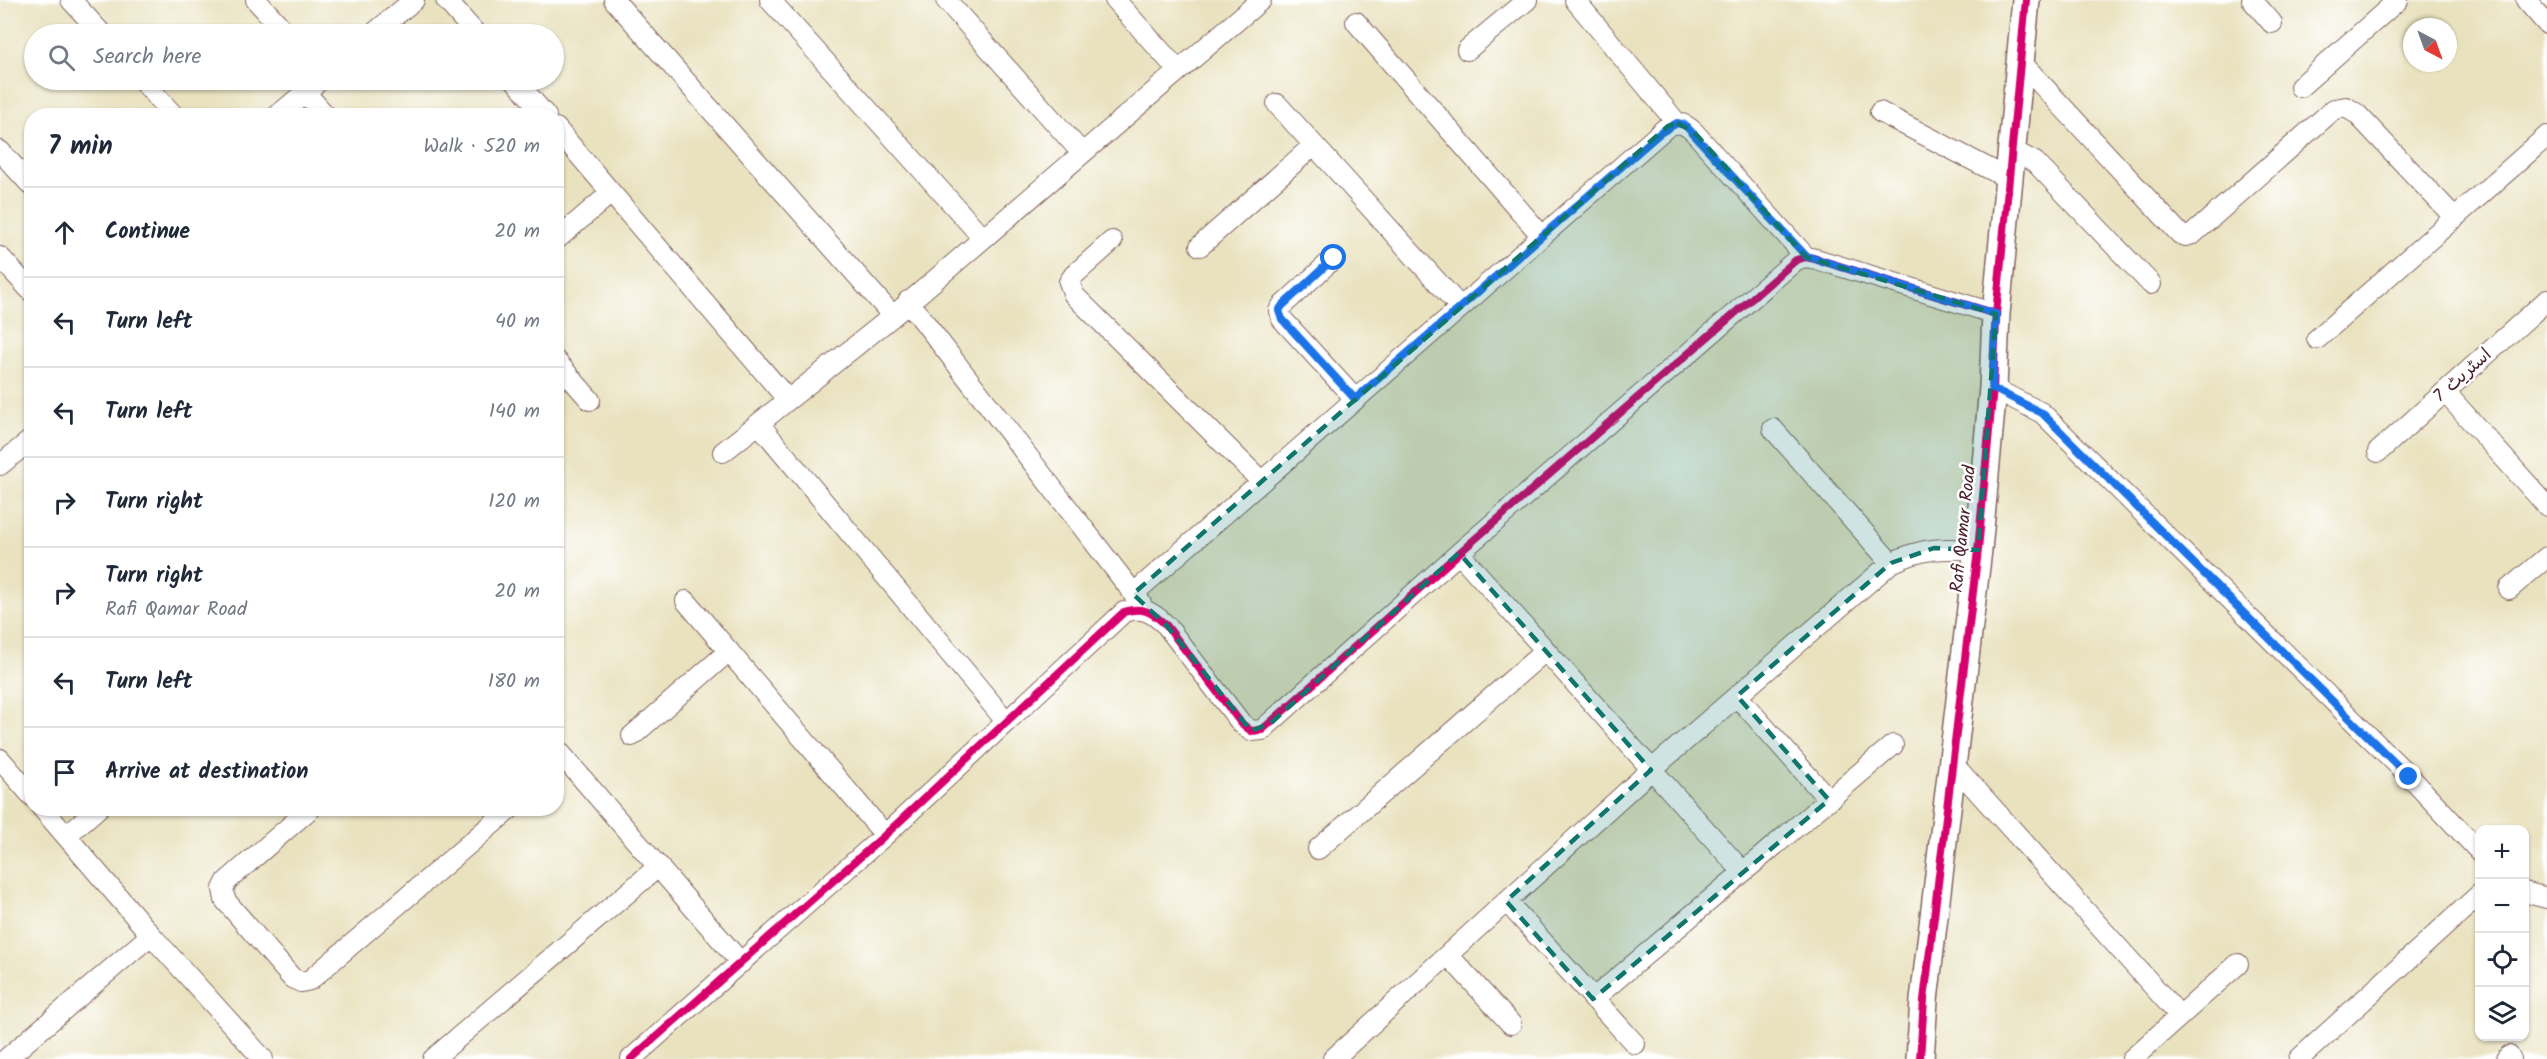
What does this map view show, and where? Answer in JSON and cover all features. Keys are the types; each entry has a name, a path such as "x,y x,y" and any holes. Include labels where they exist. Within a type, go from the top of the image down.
{"street":[{"path":"71,0 93,24"},
{"path":"256,0 277,24"},
{"path":"385,24 414,0"},
{"path":"446,0 467,24"},
{"path":"614,0 893,316"},
{"path":"770,0 982,237"},
{"path":"946,0 1081,152"},
{"path":"1115,0 1177,69"},
{"path":"723,452 893,316 1177,69 1260,0"},
{"path":"1467,50 1527,0"},
{"path":"1575,0 1677,123 1685,125 1694,132 1806,256 1996,314"},
{"name":"Rafi Qamar Road","path":"1920,1059 1924,1000 1978,550 1996,314 2026,0"},
{"path":"2252,0 2272,23"},
{"path":"2300,87 2398,0"},
{"path":"2527,0 2547,24"},
{"path":"1356,22 1541,236"},
{"path":"2020,61 2180,234 2186,236 2193,234 2334,109 2346,107 2357,114 2455,218"},
{"path":"151,90 167,108"},
{"path":"286,108 307,90"},
{"path":"314,90 322,108"},
{"path":"524,90 539,108"},
{"path":"1277,104 1460,307"},
{"path":"1880,112 2009,179"},
{"path":"631,1059 885,835 1112,621 1139,601 1262,481 1660,133 1677,123"},
{"path":"2317,339 2547,136"},
{"path":"564,137 788,400"},
{"path":"1200,246 1314,145"},
{"path":"2012,150 2035,162 2151,284"},
{"path":"0,151 24,177"},
{"path":"564,233 611,193"},
{"path":"1112,241 1069,282 1074,295 1262,481"},
{"path":"908,301 1139,601 1166,625 1241,723 1251,730 1262,730 1459,553 1796,260 1806,256"},
{"path":"0,257 24,283"},
{"path":"1334,258 1279,311 1282,319 1355,399"},
{"name":"اسٹریٹ 7","path":"2378,452 2547,300"},
{"path":"564,370 590,400"},
{"path":"1992,388 2042,413 2400,768 2475,847"},
{"path":"2445,392 2547,506"},
{"path":"759,424 1006,721"},
{"path":"1773,429 1891,563"},
{"path":"2,461 24,445"},
{"path":"1333,1059 1651,770 1891,563 1912,553 1934,548 1978,550"},
{"path":"1459,553 1743,872"},
{"path":"2509,590 2547,557"},
{"path":"686,601 885,835"},
{"path":"632,735 729,651"},
{"path":"1318,849 1545,651"},
{"path":"1737,696 1829,800"},
{"path":"1593,999 1893,745"},
{"path":"0,759 24,787"},
{"path":"564,763 659,866 741,963"},
{"path":"1953,764 2180,1016"},
{"path":"49,816 151,935 263,1059"},
{"path":"66,836 89,816"},
{"path":"302,816 227,881 223,889 225,900 292,978 301,982 310,980 503,816"},
{"path":"433,1059 659,866"},
{"path":"2529,893 2547,898"},
{"path":"2299,1059 2475,899"},
{"path":"1506,900 1635,1044"},
{"path":"6,1059 151,935"},
{"path":"1448,955 1510,1024"},
{"path":"2132,1059 2238,964"},
{"path":"2506,1059 2509,1056 2511,1059"}],"highlighted area":[{"path":"1677,123 1694,132 1806,257 1996,314 1978,550 1934,548 1891,563 1737,696 1829,800 1593,999 1506,901 1651,770 1459,553 1271,723 1251,731 1166,625 1133,594 1668,126"}],"cycle path":[{"path":"1920,1059 1924,1000 1978,550 1993,388 1996,314 2026,0"},
{"path":"631,1059 885,835 1124,612 1147,611 1161,620 1241,723 1251,731 1262,730 1459,553 1796,260 1806,257 1816,259 1996,314"}],"route":[{"path":"1334,258 1279,311 1282,319 1355,399 1668,126 1677,123 1685,125 1694,132 1806,256 1996,314 1992,388 2042,413 2409,777"}]}
